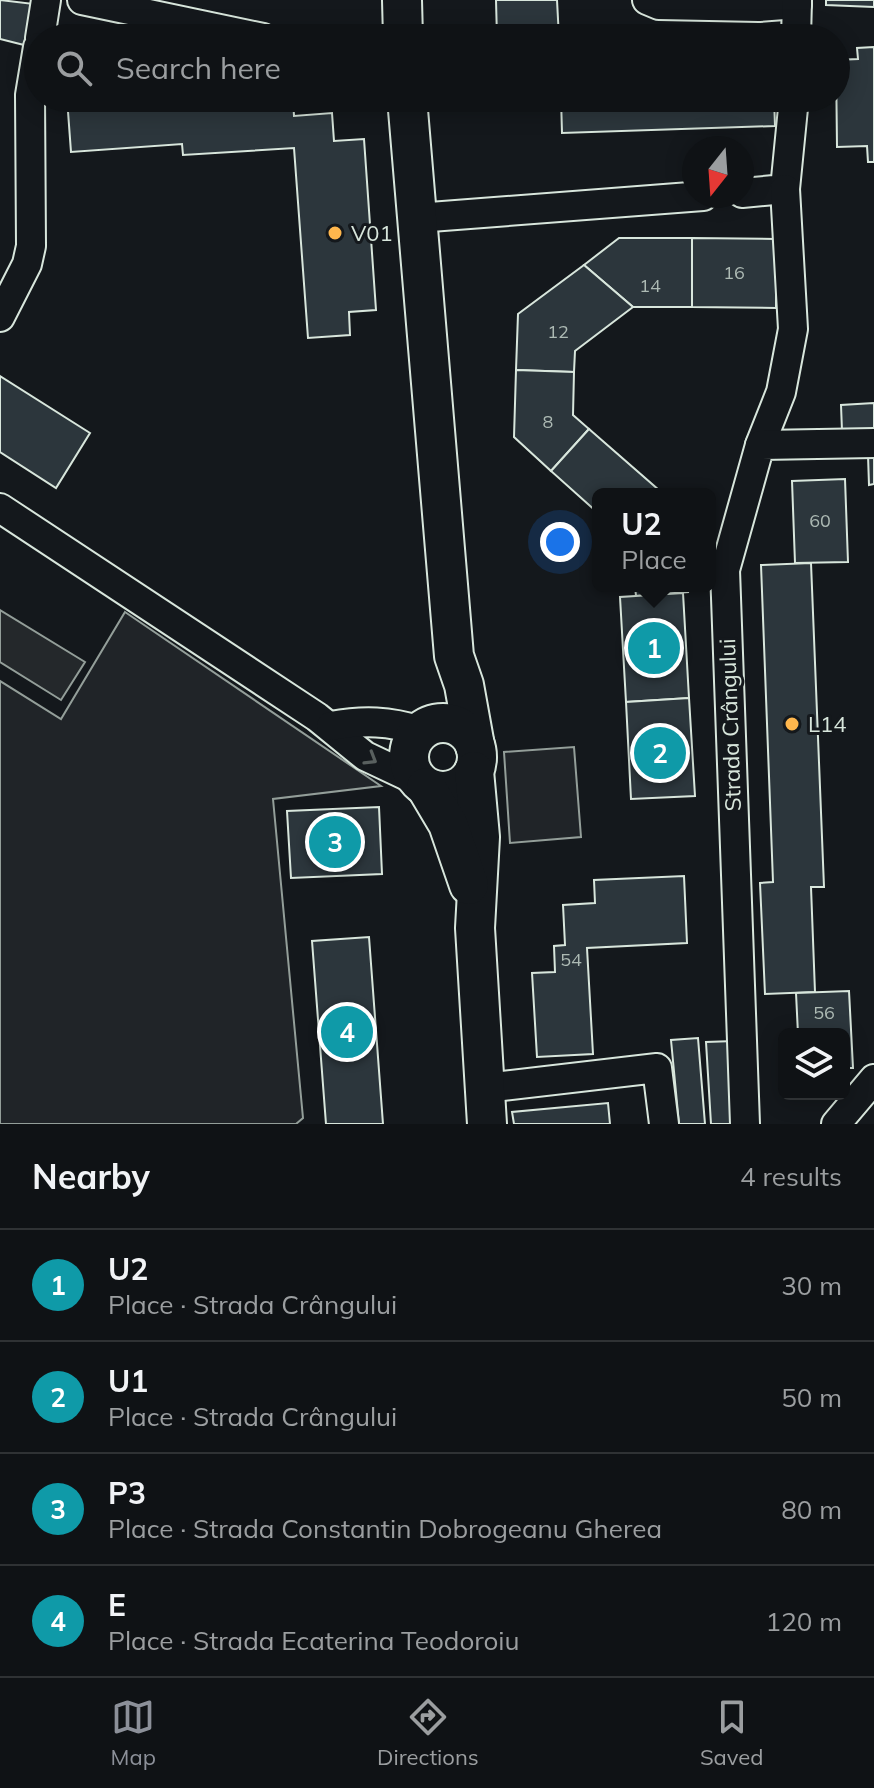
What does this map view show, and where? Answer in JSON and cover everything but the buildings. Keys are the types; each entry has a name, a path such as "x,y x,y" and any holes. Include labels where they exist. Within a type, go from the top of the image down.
{"main road":[{"path":"402,0 403,24"},
{"path":"408,112 454,656 464,685 474,758 480,837 474,903 486,1106"},
{"path":"454,656 426,728 411,746 409,764 448,824 474,903"},
{"path":"426,728 452,724 462,729 474,758"},
{"path":"422,784 454,789 474,758"}],"street":[{"path":"42,24 46,0"},
{"path":"82,0 196,24"},
{"path":"647,0 673,6 797,2 796,24"},
{"path":"0,317 27,264 31,246 30,112"},
{"name":"Strada Crângului","path":"745,1124 725,570 760,445 781,392 793,329 785,189 793,112"},
{"path":"754,192 785,189"},
{"path":"417,218 682,198"},
{"path":"760,445 874,443"},
{"path":"0,508 331,726 365,756 422,784"},
{"path":"331,726 362,721 426,728"},
{"path":"486,1106 657,1068 664,1124"},
{"path":"836,1124 874,1079"}],"shaded area":[{"path":"0,610 85,662 61,700 0,662"},
{"path":"125,612 381,786 273,799 303,1118 296,1124 0,1124 0,681 61,719"},
{"path":"574,747 581,837 510,843 504,752"}],"place":[{"name":"V01","path":"335,233"},
{"name":"U2","path":"654,648"},
{"name":"L14","path":"792,724"},
{"name":"U1","path":"660,753"},
{"name":"P3","path":"335,842"},
{"name":"E","path":"347,1032"}]}
